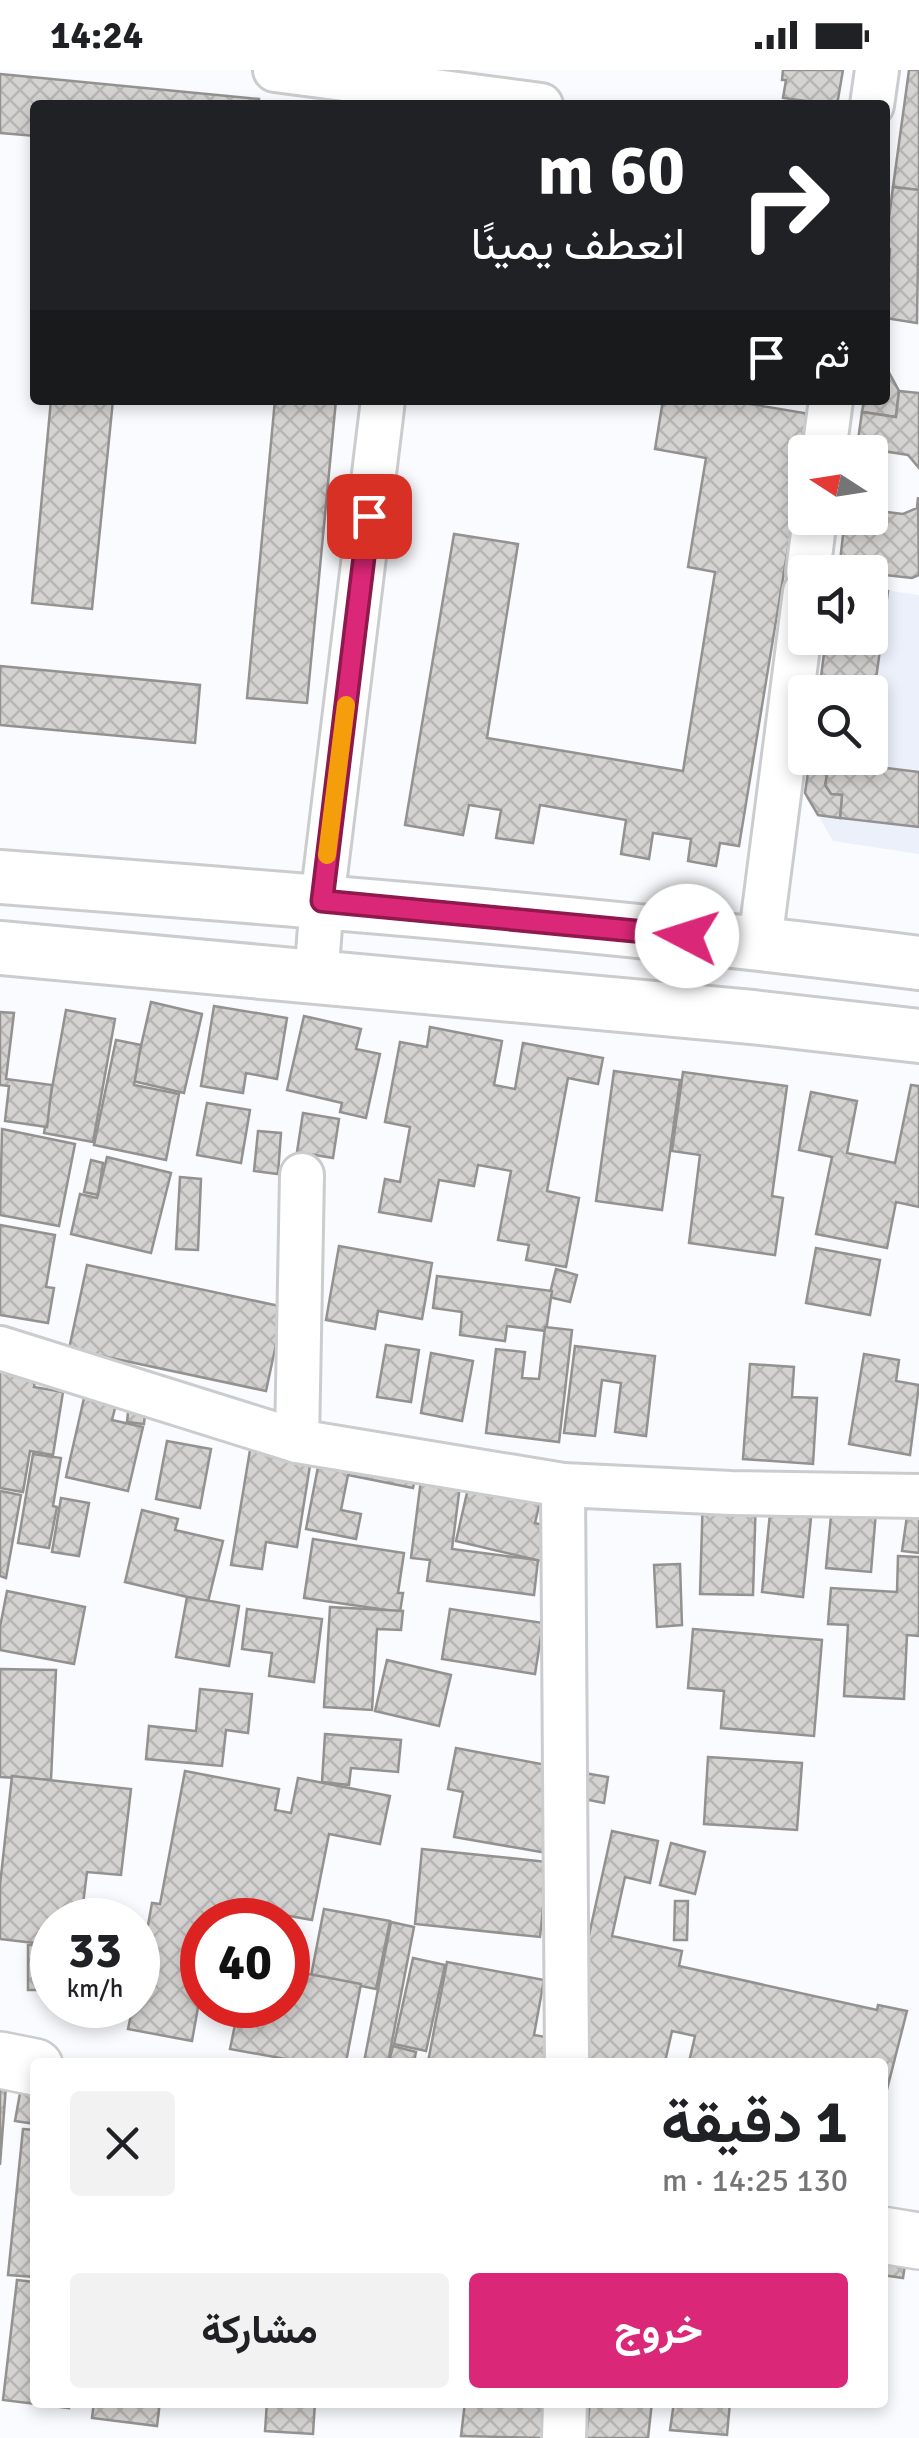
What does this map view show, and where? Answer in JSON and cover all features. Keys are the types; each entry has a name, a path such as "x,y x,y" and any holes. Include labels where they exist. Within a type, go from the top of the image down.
{"main road":[{"path":"0,2060 30,2066"},
{"path":"888,2236 919,2241"}],"street":[{"path":"275,70 506,100"},
{"path":"873,100 877,70"},
{"path":"316,979 322,901 382,405"},
{"path":"826,435 830,405"},
{"path":"760,942 797,655"},
{"path":"0,876 760,942 919,963"},
{"path":"0,948 919,1036"},
{"path":"297,1442 302,1174"},
{"path":"0,1348 297,1442 563,1486 919,1496"},
{"path":"563,1486 567,2058"},
{"path":"564,2438 566,2408"}],"shaded area":[{"path":"888,591 919,595 919,854 833,841 805,793 808,775 888,775 888,675 821,675 824,655 888,655"}],"building":[{"path":"783,70 843,70 838,100 783,98 786,80 782,80"},
{"path":"909,70 919,70 919,190 893,187"},
{"path":"0,74 259,99 30,100 30,136 0,133"},
{"path":"893,187 919,190 917,323 890,319"},
{"path":"890,374 899,391 896,417 862,412 863,405 890,405"},
{"path":"899,391 919,393 919,468 908,455 888,452 888,435 859,435 862,412 896,417"},
{"path":"51,405 112,405 92,609 32,603"},
{"path":"275,405 336,405 307,703 247,698"},
{"path":"662,405 756,405 810,414 807,435 788,435 790,535 739,846 720,843 716,866 688,861 691,839 653,833 649,859 621,854 626,820 540,805 533,843 496,838 501,810 469,805 463,835 405,825 454,534 518,544 487,738 683,771 715,572 688,567 706,458 655,449"},
{"path":"918,497 919,575 888,575 888,555 841,555 843,535 888,535 888,512 903,514 917,508"},
{"path":"824,655 879,655 877,675 821,675"},
{"path":"0,666 200,685 195,743 0,725"},
{"path":"888,768 919,772 919,827 840,818 842,795 831,794 825,785 827,775 888,775"},
{"path":"808,775 827,775 825,785 831,794 842,795 840,818 818,815 805,793"},
{"path":"151,1002 202,1014 184,1093 133,1081"},
{"path":"214,1006 287,1018 277,1079 246,1073 243,1093 201,1086"},
{"path":"66,1010 115,1019 93,1142 44,1133"},
{"path":"0,1012 14,1013 6,1079 52,1085 47,1127 5,1121 9,1086 0,1085"},
{"path":"304,1016 361,1029 356,1049 380,1054 366,1118 340,1112 342,1103 287,1090"},
{"path":"430,1027 502,1041 494,1085 515,1089 523,1043 603,1058 598,1084 568,1078 547,1191 579,1198 566,1267 526,1260 529,1245 498,1240 511,1171 478,1165 474,1186 439,1180 431,1221 379,1212 385,1179 400,1182 410,1127 385,1122 400,1042 427,1047"},
{"path":"116,1040 141,1045 134,1085 179,1094 166,1160 94,1145"},
{"path":"614,1071 680,1080 662,1210 596,1201"},
{"path":"683,1072 787,1086 772,1196 783,1198 775,1255 689,1243 700,1155 672,1151"},
{"path":"911,1085 919,1086 919,1207 896,1202 887,1248 816,1234 832,1157 799,1150 811,1092 857,1101 847,1153 895,1163"},
{"path":"207,1103 250,1110 241,1163 197,1155"},
{"path":"303,1113 339,1119 333,1158 297,1152"},
{"path":"2,1129 75,1144 59,1226 0,1215"},
{"path":"258,1131 281,1133 278,1174 254,1171"},
{"path":"107,1157 171,1173 151,1253 71,1234 80,1194 97,1198"},
{"path":"91,1160 103,1163 98,1195 84,1192"},
{"path":"180,1177 201,1179 198,1250 176,1249"},
{"path":"0,1225 55,1235 46,1287 54,1288 48,1323 0,1315"},
{"path":"339,1246 432,1263 422,1319 378,1311 375,1329 326,1320"},
{"path":"816,1248 880,1260 870,1315 806,1303"},
{"path":"87,1265 284,1307 266,1391 69,1349"},
{"path":"556,1269 577,1275 570,1302 549,1297"},
{"path":"437,1276 552,1291 546,1331 507,1326 505,1341 460,1335 462,1312 433,1308"},
{"path":"545,1327 572,1330 559,1442 486,1433 496,1349 525,1352 522,1378 539,1379"},
{"path":"386,1345 419,1350 411,1402 377,1397"},
{"path":"575,1346 655,1356 646,1436 615,1432 621,1383 602,1380 595,1436 564,1433"},
{"path":"431,1353 473,1361 462,1421 421,1413"},
{"path":"864,1354 899,1360 896,1381 919,1385 910,1455 849,1444"},
{"path":"0,1361 38,1367 34,1387 63,1392 53,1455 30,1451 23,1492 0,1488"},
{"path":"750,1364 794,1367 792,1397 817,1398 813,1464 743,1459"},
{"path":"87,1385 119,1393 112,1420 143,1427 128,1491 66,1477"},
{"path":"129,1403 146,1405 144,1424 127,1422"},
{"path":"167,1441 211,1449 200,1508 156,1499"},
{"path":"323,1441 419,1461 413,1488 348,1475 341,1510 361,1514 356,1539 306,1529"},
{"path":"250,1450 311,1459 297,1547 266,1542 262,1569 231,1565"},
{"path":"33,1454 61,1458 49,1548 18,1543"},
{"path":"422,1472 461,1477 452,1549 538,1560 534,1595 427,1581 430,1560 411,1558"},
{"path":"469,1484 540,1502 535,1523 550,1527 541,1561 456,1541"},
{"path":"0,1491 21,1495 6,1578 0,1576"},
{"path":"703,1493 756,1494 753,1595 700,1594"},
{"path":"772,1494 813,1498 803,1597 762,1592"},
{"path":"833,1495 877,1499 871,1572 826,1568"},
{"path":"910,1495 919,1496 919,1553 902,1551"},
{"path":"61,1498 89,1503 79,1556 52,1552"},
{"path":"142,1510 178,1519 175,1530 223,1541 208,1602 125,1582"},
{"path":"313,1539 404,1553 398,1593 403,1593 400,1612 304,1598"},
{"path":"898,1556 919,1557 919,1636 907,1635 904,1699 844,1696 848,1625 828,1624 831,1588 897,1592"},
{"path":"680,1564 682,1625 657,1627 654,1565"},
{"path":"7,1591 85,1607 74,1664 0,1650"},
{"path":"187,1597 239,1606 229,1666 176,1657"},
{"path":"330,1607 403,1611 401,1630 377,1629 372,1710 324,1707"},
{"path":"247,1609 322,1619 314,1682 269,1676 272,1653 242,1649"},
{"path":"450,1609 543,1623 535,1674 442,1659"},
{"path":"693,1629 822,1640 814,1736 721,1728 724,1691 688,1688"},
{"path":"387,1660 451,1675 439,1726 375,1711"},
{"path":"0,1669 56,1670 51,1780 0,1777"},
{"path":"200,1689 252,1694 248,1733 226,1730 222,1766 146,1759 149,1726 196,1731"},
{"path":"325,1734 401,1740 398,1772 351,1768 349,1785 322,1782"},
{"path":"456,1748 562,1768 547,1853 454,1837 463,1792 448,1789"},
{"path":"708,1757 802,1763 797,1830 704,1824"},
{"path":"185,1771 279,1789 275,1810 291,1813 298,1778 390,1796 380,1844 329,1834 312,1920 310,1898 180,1898 180,2028 194,2028 192,2041 128,2029 160,2028 160,1904"},
{"path":"584,1773 608,1777 604,1803 579,1798"},
{"path":"12,1776 131,1789 121,1875 87,1872 84,1898 30,1898 30,1942 0,1939 0,1885"},
{"path":"612,1831 658,1841 650,1883 625,1877 612,1936 682,1951 679,1966 877,2010 878,2005 907,2011 888,2085 888,2058 690,2058 695,2036 672,2031 666,2058 562,2058"},
{"path":"671,1843 705,1852 695,1894 660,1885"},
{"path":"422,1849 548,1862 540,1937 415,1924"},
{"path":"675,1901 688,1901 687,1940 674,1940"},
{"path":"324,1909 390,1921 376,1989 311,1976"},
{"path":"391,1922 414,1927 389,2058 365,2058"},
{"path":"28,1945 30,1945 30,1990"},
{"path":"413,1958 445,1965 426,2051 394,2044"},
{"path":"447,1962 544,1980 534,2035 551,2038 548,2058 429,2058"},
{"path":"310,1974 361,1984 347,2058 280,2058 230,2049 234,2028 310,2028"},
{"path":"393,2046 416,2052 415,2058 390,2058"},
{"path":"0,2085 6,2086 0,2165"},
{"path":"20,2093 30,2095 30,2123 15,2121"},
{"path":"23,2129 30,2130 30,2277 8,2275"},
{"path":"888,2250 907,2252 903,2278 888,2276"},
{"path":"17,2280 30,2281 30,2403 3,2400"},
{"path":"93,2408 159,2408 157,2426 92,2418"},
{"path":"267,2408 315,2408 313,2434 265,2431"},
{"path":"464,2408 546,2408 543,2438 461,2436"},
{"path":"589,2408 651,2408 648,2438 586,2438"},
{"path":"673,2408 729,2408 727,2435 670,2430"}],"slow traffic":[{"path":"327,855 346,705"}],"route":[{"path":"369,516 322,901 687,936"}]}
